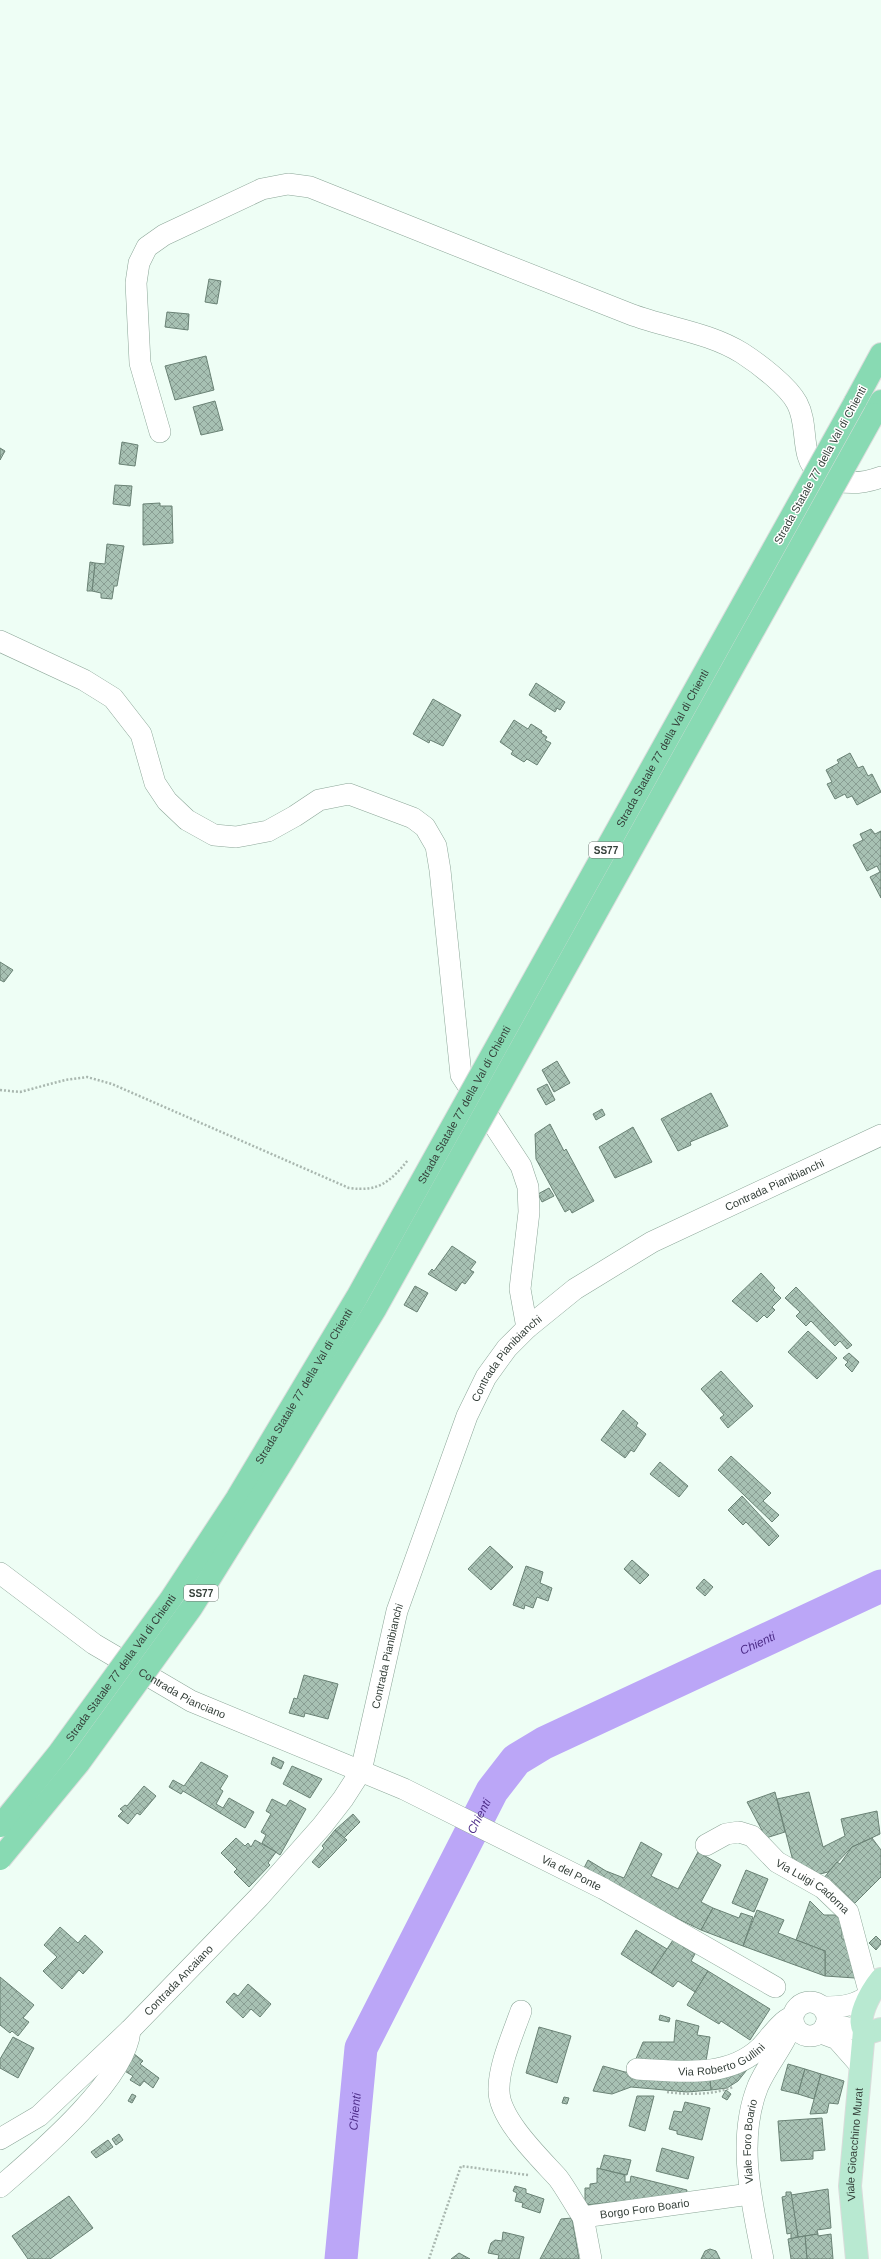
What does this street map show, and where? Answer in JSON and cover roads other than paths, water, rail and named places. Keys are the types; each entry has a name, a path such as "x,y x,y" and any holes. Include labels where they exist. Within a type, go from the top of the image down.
{"highway":[{"name":"Strada Statale 77 della Val di Chienti","path":"0,1826 58,1754 170,1600 237,1498 357,1298 881,354"},
{"name":"Strada Statale 77 della Val di Chienti","path":"0,1859 79,1763 192,1607 284,1462 376,1308 878,407"}],"main road":[{"name":"Viale Gioacchino Murat","path":"857,2259 850,2186 860,2065 873,2030 861,2019 877,1985"}],"street":[{"path":"160,432 140,363 136,283 139,263 148,247 164,235 262,189 288,184 310,187 647,320 720,342 742,354 789,391 797,404 802,418 808,456 814,468 829,478 849,484 866,482 881,477"},
{"path":"0,641 84,680 113,698 129,716 141,734 154,783 167,801 187,820 214,835 236,837 268,831 295,816 319,800 349,794 413,818 425,827 436,846 440,870 461,1075 521,1166 528,1187 530,1212 520,1289 527,1328"},
{"name":"Contrada Pianibianchi","path":"361,1771 397,1611 441,1484 467,1416 486,1377 507,1348 527,1328 575,1289 652,1242 881,1135"},
{"name":"Contrada Pianciano","path":"0,1573 94,1644 163,1686 191,1701 361,1771"},
{"name":"Via del Ponte","path":"361,1771 404,1789 604,1889 775,1987 807,2020 837,2039 860,2065"},
{"name":"Contrada Ancaiano","path":"0,2139 39,2116 130,2030 264,1891 344,1799 361,1771"},
{"name":"Via Luigi Cadorna","path":"706,1845 726,1834 739,1832 752,1836 777,1862 823,1888 848,1912 877,1985"},
{"name":"Via del Ponte","path":"807,2020 858,2003 877,1985"},
{"path":"520,2011 501,2075 498,2092 515,2128 526,2145 559,2180 583,2217 591,2259"},
{"name":"Via Roberto Gullini","path":"637,2069 706,2071 736,2065 749,2057 788,2018 807,2020"},
{"name":"Via del Ponte","path":"807,2020 873,2030"},
{"name":"Viale Foro Boario","path":"763,2259 750,2194 748,2152 750,2117 758,2087 764,2072 788,2037 807,2020"},
{"path":"0,2187 35,2157 88,2103 124,2055 130,2042 130,2030"},
{"name":"Borgo Foro Boario","path":"583,2217 750,2194"}],"waterway":[{"name":"Chienti","path":"341,2259 361,2048 492,1791 516,1760 544,1743 881,1586"}]}
